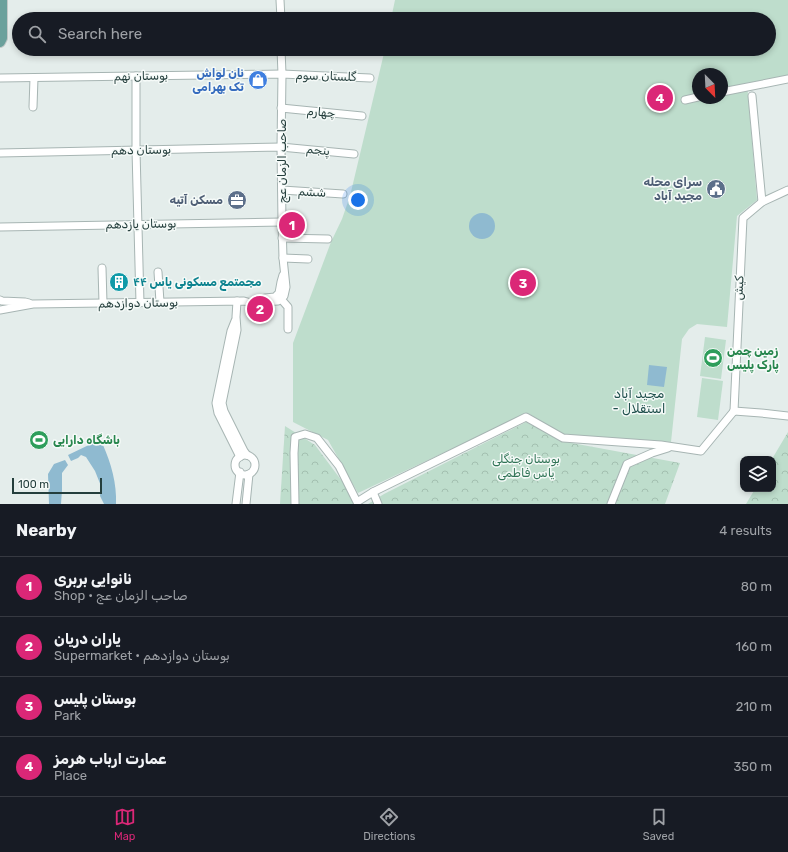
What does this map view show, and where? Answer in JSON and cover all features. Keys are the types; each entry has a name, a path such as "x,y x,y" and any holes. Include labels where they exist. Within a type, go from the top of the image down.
{"main road":[{"path":"0,42 2,38 2,0"}],"street":[{"path":"280,0 281,12"},
{"name":"صاحب الزمان عج","path":"281,56 282,238 284,273"},
{"name":"بوستان نهم","path":"0,78 282,74"},
{"name":"گلستان سوم","path":"282,74 370,78"},
{"path":"136,76 136,150 140,303"},
{"path":"34,78 34,107"},
{"path":"728,91 788,79"},
{"path":"752,96 762,202"},
{"path":"685,100 692,98"},
{"name":"چهارم","path":"281,108 362,116"},
{"name":"بوستان دهم","path":"0,152 281,147"},
{"name":"پنجم","path":"281,147 354,154"},
{"name":"ششم","path":"282,190 343,194"},
{"name":"کیش","path":"734,411 743,218 762,202 788,190"},
{"name":"بوستان یازدهم","path":"0,226 282,222"},
{"path":"282,238 328,239"},
{"path":"283,258 308,259"},
{"path":"102,268 103,303"},
{"path":"158,272 160,302"},
{"path":"284,273 286,287 284,296 281,299 288,307 288,329"},
{"name":"بوستان دوازدهم","path":"240,301 252,298 275,297 279,293 284,273"},
{"name":"بوستان دوازدهم","path":"0,310 33,304 240,301 251,303 278,301 281,299"},
{"name":"بوستان دوازدهم","path":"0,300 33,304"},
{"path":"240,301 236,317 237,330 222,403 243,456"},
{"path":"295,504 295,437 305,434 317,438 339,466 357,502 373,492 526,417 563,438 701,451 734,411 788,416"},
{"path":"611,504 627,464 670,447"},
{"path":"243,456 237,461 236,466 240,472 249,474"},
{"path":"243,456 253,459 255,464 254,468 249,474 246,504"},
{"path":"236,504 240,472"},
{"path":"373,492 378,504"}],"green space":[{"path":"395,0 788,0 788,76 747,83 757,200 737,216 727,327 697,324 689,329 682,339 671,442 563,435 528,413 358,493 328,440 293,422 293,343 331,242 342,219 350,196 383,56 776,56 776,12 392,12"},
{"name":"زمین چمن پارک پلیس","path":"705,337 726,340 721,379 700,376"},
{"name":"زمین چمن پارک پلیس","path":"702,378 723,381 718,420 697,417"},
{"name":"بوستان جنگلی یاس فاطمی","path":"526,422 561,441 680,463 665,504 368,504 384,494"},
{"path":"285,426 315,445 359,504 280,504"},
{"path":"788,432 788,504 746,504 753,492 776,492 776,456 774,456"}],"water":[{"path":"482,213 491,217 495,226 491,235 482,239 473,235 469,226 473,217"},
{"path":"649,365 667,367 664,387 647,385"},
{"path":"93,443 103,445 106,452 114,481 116,504 104,504 100,496 101,486 95,471 86,457 81,455 71,461 68,455"},
{"path":"65,460 68,465 62,473 61,504 49,504 48,474 54,464"}],"place":[{"name":"نان‌ لواش‌ تک‌ بهرامی","path":"258,80"},
{"name":"عمارت ارباب هرمز","path":"660,98"},
{"name":"سرای محله مجید آباد","path":"716,189"},
{"name":"مسکن آتیه","path":"237,200"},
{"name":"نانوایی بربری","path":"292,225"},
{"name":"مجمتمع مسکونی یاس ۴۴","path":"119,282"},
{"name":"بوستان پلیس","path":"523,283"},
{"name":"یاران دریان","path":"260,309"},
{"name":"زمین چمن پارک پلیس","path":"713,358"},
{"name":"باشگاه دارایی","path":"39,440"}],"district":[{"name":"مجید آباد - استقلال","path":"639,400"}]}
